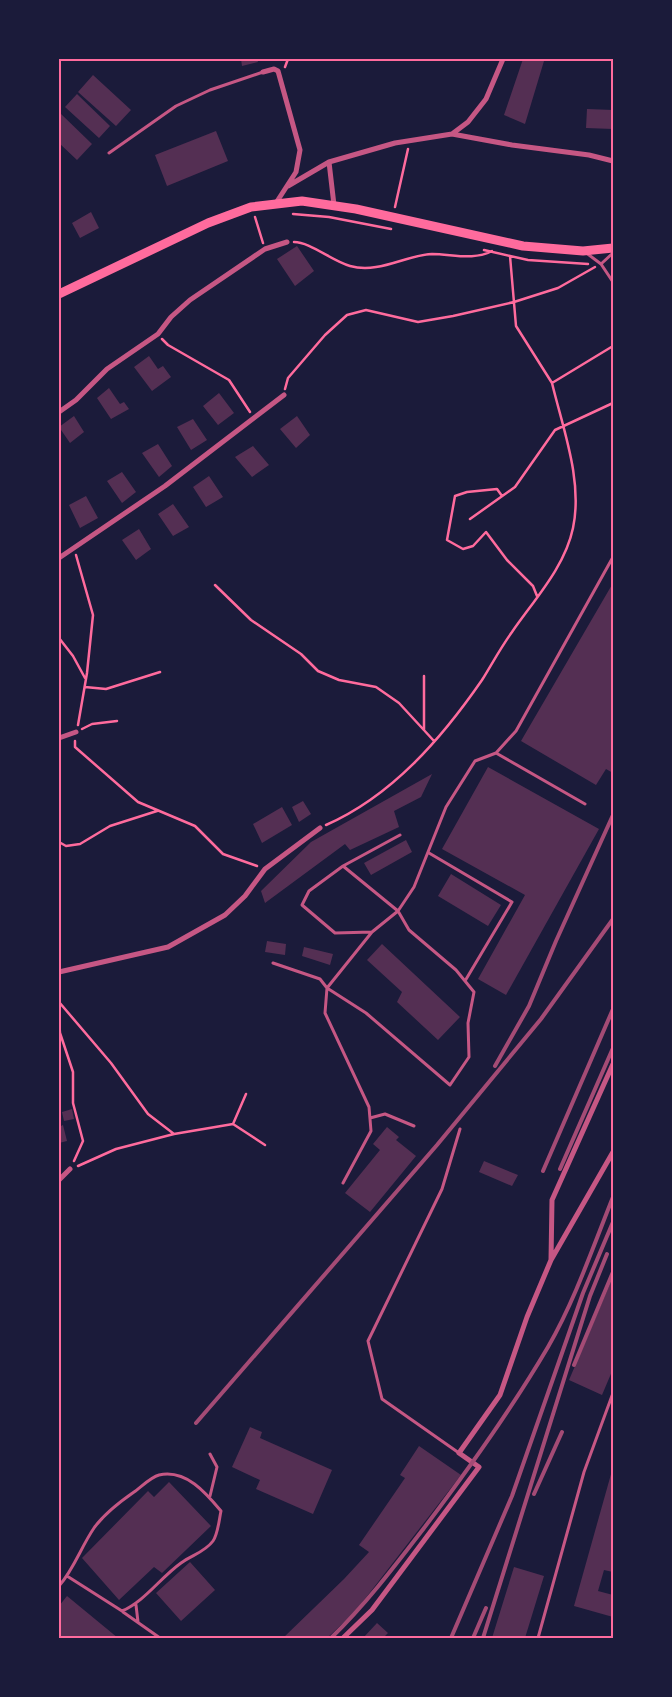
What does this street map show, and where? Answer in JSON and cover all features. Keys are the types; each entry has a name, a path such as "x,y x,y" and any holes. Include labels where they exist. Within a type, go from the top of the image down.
{"main road":[{"path":"59,294 208,223 251,207 276,203 302,201 334,205 523,246 583,250 613,248"}],"street":[{"path":"452,134 468,122 486,99 503,59"},
{"path":"263,72 274,69 278,71 300,150 296,172 276,203"},
{"path":"288,186 329,162 411,140 452,134 512,146 589,155 613,161"},
{"path":"329,162 334,205"},
{"path":"59,412 76,400 107,369 158,334 171,317 190,300 265,249 288,242"},
{"path":"59,558 165,486 284,395"},
{"path":"59,738 76,732"},
{"path":"59,972 168,947 225,915 245,896 265,868 320,828"},
{"path":"551,1260 552,1200 613,1064"},
{"path":"343,1638 372,1610 479,1467 459,1453 500,1395 527,1317 551,1260 613,1152"},
{"path":"59,1180 70,1170"}],"lane":[{"path":"109,153 176,106 210,90 263,72"},
{"path":"583,250 601,264 613,282"},
{"path":"601,264 613,253"},
{"path":"343,1183 371,1132 370,1118 369,1107 325,1013 327,988 372,932 398,911 414,887 446,807 475,761 496,752 516,731 613,557"},
{"path":"496,752 585,804"},
{"path":"372,932 335,933 302,905 309,891 343,866 400,835"},
{"path":"429,853 512,902 465,980"},
{"path":"273,963 320,979 327,988 366,1014 450,1085 469,1057 468,1023 474,992 456,970 409,930 398,911 343,866"},
{"path":"370,1118 385,1114 414,1126"},
{"path":"459,1453 382,1399 368,1341 442,1189 460,1129"},
{"path":"538,1638 584,1472 613,1393"},
{"path":"209,1497 217,1467 210,1454"},
{"path":"59,1586 67,1576 96,1525 126,1497 158,1475 177,1474 203,1489 221,1511 214,1540 200,1553 183,1561 154,1585 136,1605 122,1611"},
{"path":"67,1576 160,1638"},
{"path":"136,1605 138,1622"}],"path":[{"path":"393,217 402,171 411,140"},
{"path":"251,207 265,249"},
{"path":"288,242 298,242 350,266 372,267 396,264 430,254 482,256 499,247"},
{"path":"320,828 342,818 370,799 421,759 482,680 562,560 573,528 576,494 563,426 552,383 516,326 510,256"},
{"path":"284,395 288,378 325,335 347,315 366,310 418,322 514,302 558,288 601,264"},
{"path":"158,334 168,345 229,380 254,418"},
{"path":"552,383 613,346"},
{"path":"470,519 515,487 555,430 613,403"},
{"path":"502,496 497,489 466,492 455,496 447,540 463,549 473,546 486,532 507,560 533,586 537,596"},
{"path":"74,549 93,615 86,679 75,747 138,802 195,826 223,854 265,868"},
{"path":"215,585 251,620 301,654 318,671 339,680 376,687 398,703 434,741"},
{"path":"59,638 73,656 86,679"},
{"path":"85,686 106,690 160,672"},
{"path":"424,676 424,730"},
{"path":"76,732 92,724 117,720"},
{"path":"59,842 66,846 80,844 110,826 158,810"},
{"path":"59,1002 111,1063 148,1114 174,1134"},
{"path":"59,1020 60,1033 73,1072 73,1103 84,1141 70,1170"},
{"path":"233,1124 246,1094"},
{"path":"70,1170 116,1149 174,1134 233,1124 265,1144"}],"building":[{"path":"241,59 257,59 258,62 242,66"},
{"path":"523,59 544,61 525,124 504,115"},
{"path":"93,75 131,110 116,126 78,92"},
{"path":"77,94 110,126 99,138 65,107"},
{"path":"587,109 613,110 613,129 586,128"},
{"path":"59,112 92,144 77,160 59,143"},
{"path":"216,131 228,161 167,186 155,155"},
{"path":"91,212 99,228 80,238 72,223"},
{"path":"297,246 314,271 295,286 277,259"},
{"path":"149,356 158,369 163,366 171,377 152,391 134,367"},
{"path":"109,388 120,404 124,402 129,409 111,419 97,398"},
{"path":"219,393 234,413 218,425 203,406"},
{"path":"74,416 84,432 70,443 59,427"},
{"path":"297,416 310,435 296,448 280,429"},
{"path":"193,419 207,440 191,450 177,427"},
{"path":"158,444 172,466 159,477 142,453"},
{"path":"253,446 269,465 252,477 235,457"},
{"path":"122,472 136,492 122,503 107,481"},
{"path":"209,476 223,497 206,507 193,487"},
{"path":"86,496 98,518 80,528 69,505"},
{"path":"173,504 189,527 173,536 158,514"},
{"path":"139,529 151,549 136,560 122,540"},
{"path":"613,583 613,773 606,769 596,785 521,741"},
{"path":"488,767 599,829 506,995 478,979 525,895 442,849"},
{"path":"432,774 421,797 394,811 399,827 350,850 345,844 265,903 261,891 311,842"},
{"path":"303,801 311,814 299,822 292,807"},
{"path":"282,807 292,825 262,843 253,824"},
{"path":"406,840 412,852 371,875 364,863"},
{"path":"451,874 501,905 488,926 438,896"},
{"path":"267,941 286,944 285,955 265,952"},
{"path":"382,944 460,1017 438,1040 397,1002 402,992 367,960"},
{"path":"304,947 333,954 330,965 302,956"},
{"path":"72,1109 74,1119 64,1121 62,1112"},
{"path":"63,1125 67,1141 59,1143 59,1127"},
{"path":"387,1127 399,1137 396,1140 416,1156 370,1212 345,1193 380,1150 373,1144"},
{"path":"484,1161 518,1175 512,1186 479,1172"},
{"path":"613,1277 613,1369 602,1395 569,1380"},
{"path":"250,1427 262,1432 260,1438 332,1470 313,1514 256,1489 260,1480 232,1467"},
{"path":"419,1446 461,1475 354,1613 327,1638 283,1638 369,1552 359,1545 405,1478 400,1475"},
{"path":"613,1467 613,1572 604,1570 598,1591 613,1595 613,1617 574,1606"},
{"path":"169,1482 211,1526 162,1573 154,1567 119,1600 82,1558 148,1491 154,1497"},
{"path":"190,1562 215,1590 181,1621 156,1593"},
{"path":"514,1567 544,1576 525,1638 492,1638"},
{"path":"67,1596 118,1638 60,1638 59,1606"},
{"path":"377,1623 388,1633 383,1638 363,1638"}],"railway":[{"path":"495,1066 529,1006 613,815"},
{"path":"196,1423 437,1145 541,1019 613,919"},
{"path":"543,1171 613,1009"},
{"path":"560,1169 613,1048"},
{"path":"331,1638 367,1599 413,1543 473,1462 519,1394 548,1347 567,1311 613,1197"},
{"path":"451,1638 512,1496 583,1293 613,1222"},
{"path":"483,1638 590,1296 607,1254"},
{"path":"574,1365 613,1272"},
{"path":"534,1494 562,1432"},
{"path":"473,1638 486,1608"}]}
